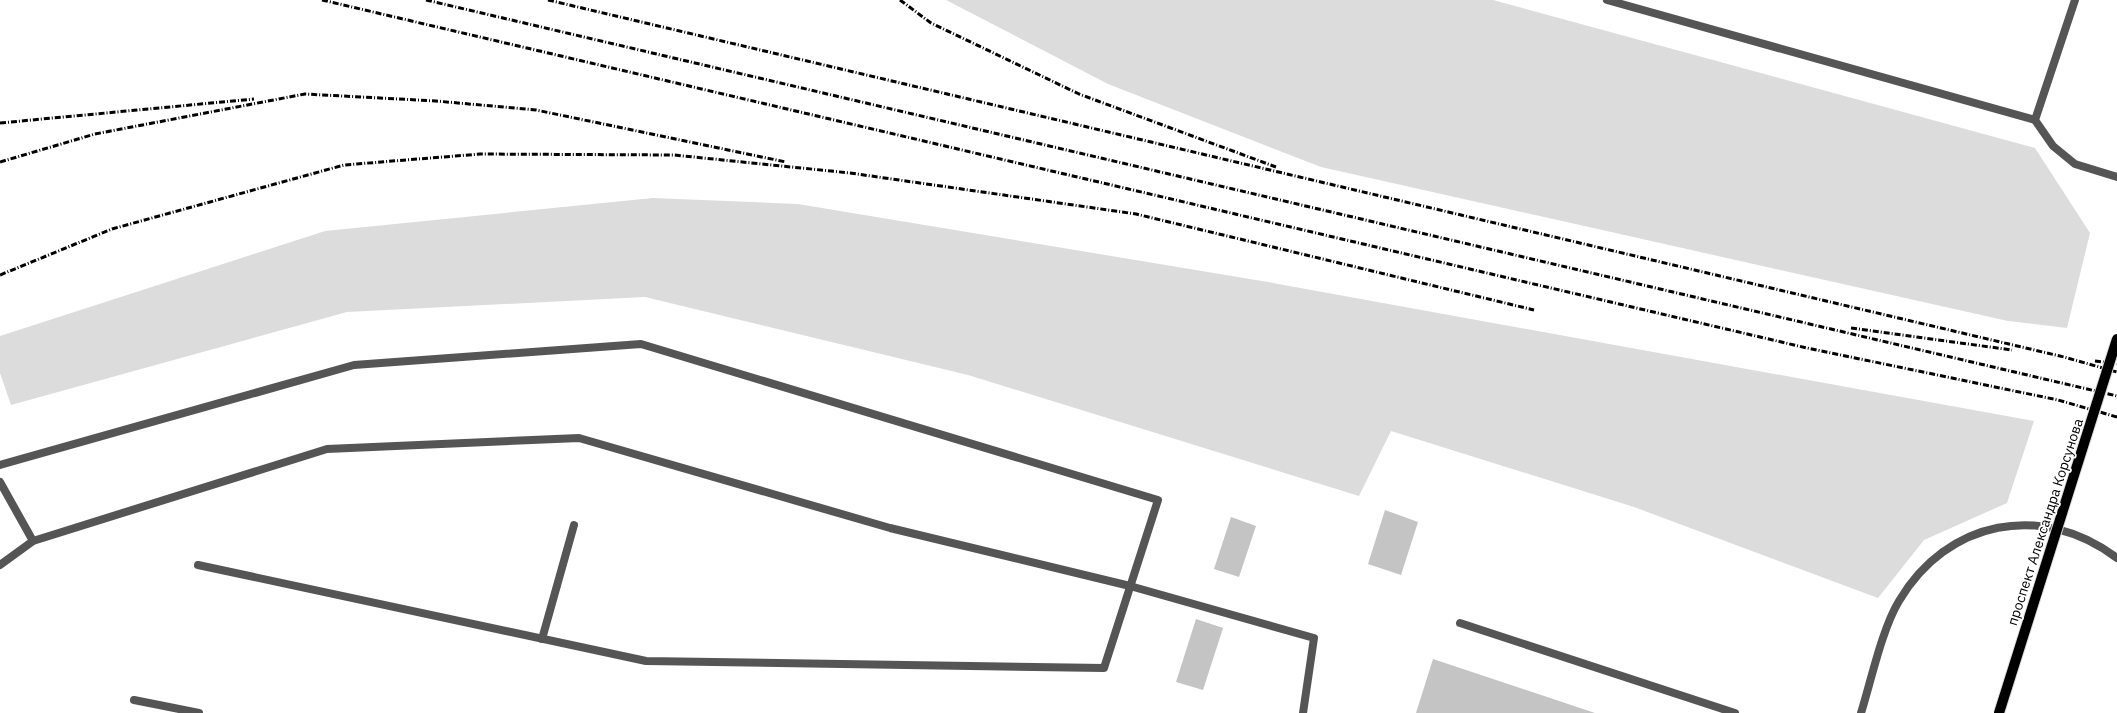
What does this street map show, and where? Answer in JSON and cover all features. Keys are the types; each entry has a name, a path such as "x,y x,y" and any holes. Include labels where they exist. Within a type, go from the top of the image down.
{"main road":[{"name":"проспект Александра Корсунова","path":"1999,713 2117,339"}],"street":[{"path":"1607,0 2035,120 2053,146 2075,164 2117,177"},
{"path":"2035,120 2076,0"},
{"path":"0,465 354,365 642,344 1158,500 1104,668 646,661 198,565"},
{"path":"0,565 33,541 327,449 579,438 890,528 1130,586 1314,638 1303,713"},
{"path":"0,482 33,541"},
{"path":"1861,713 1886,632 1898,602 1919,574 1945,549 1970,536 1992,529 2039,524 2079,536 2104,548 2117,558"},
{"path":"542,639 574,525"},
{"path":"1460,623 1735,713"},
{"path":"134,700 199,713"}],"shaded area":[{"path":"946,0 1493,0 2035,148 2090,233 2067,328 2008,321 1321,167 1108,84"},
{"path":"653,198 798,204 1262,281 2034,421 2007,503 1924,540 1878,598 1634,507 1391,431 1359,496 968,375 645,297 347,312 11,405 0,373 0,336 325,231"}],"building":[{"path":"1385,510 1418,522 1401,575 1368,564"},
{"path":"1231,517 1256,526 1239,577 1214,569"},
{"path":"1196,619 1223,628 1203,690 1176,682"},
{"path":"1433,659 1595,713 1416,713"}],"railway":[{"path":"322,0 1807,348 2058,400 2117,417"},
{"path":"426,0 2117,396"},
{"path":"548,0 2064,357 2117,372"},
{"path":"900,0 931,23 1079,94 1276,167"},
{"path":"0,162 95,134 305,94 436,101 536,110 786,162"},
{"path":"0,123 254,99"},
{"path":"0,275 112,229 344,165 480,154 674,155 850,173 1136,214 1534,310"},
{"path":"1851,328 2012,350"},
{"path":"2095,361 2117,364"}]}
